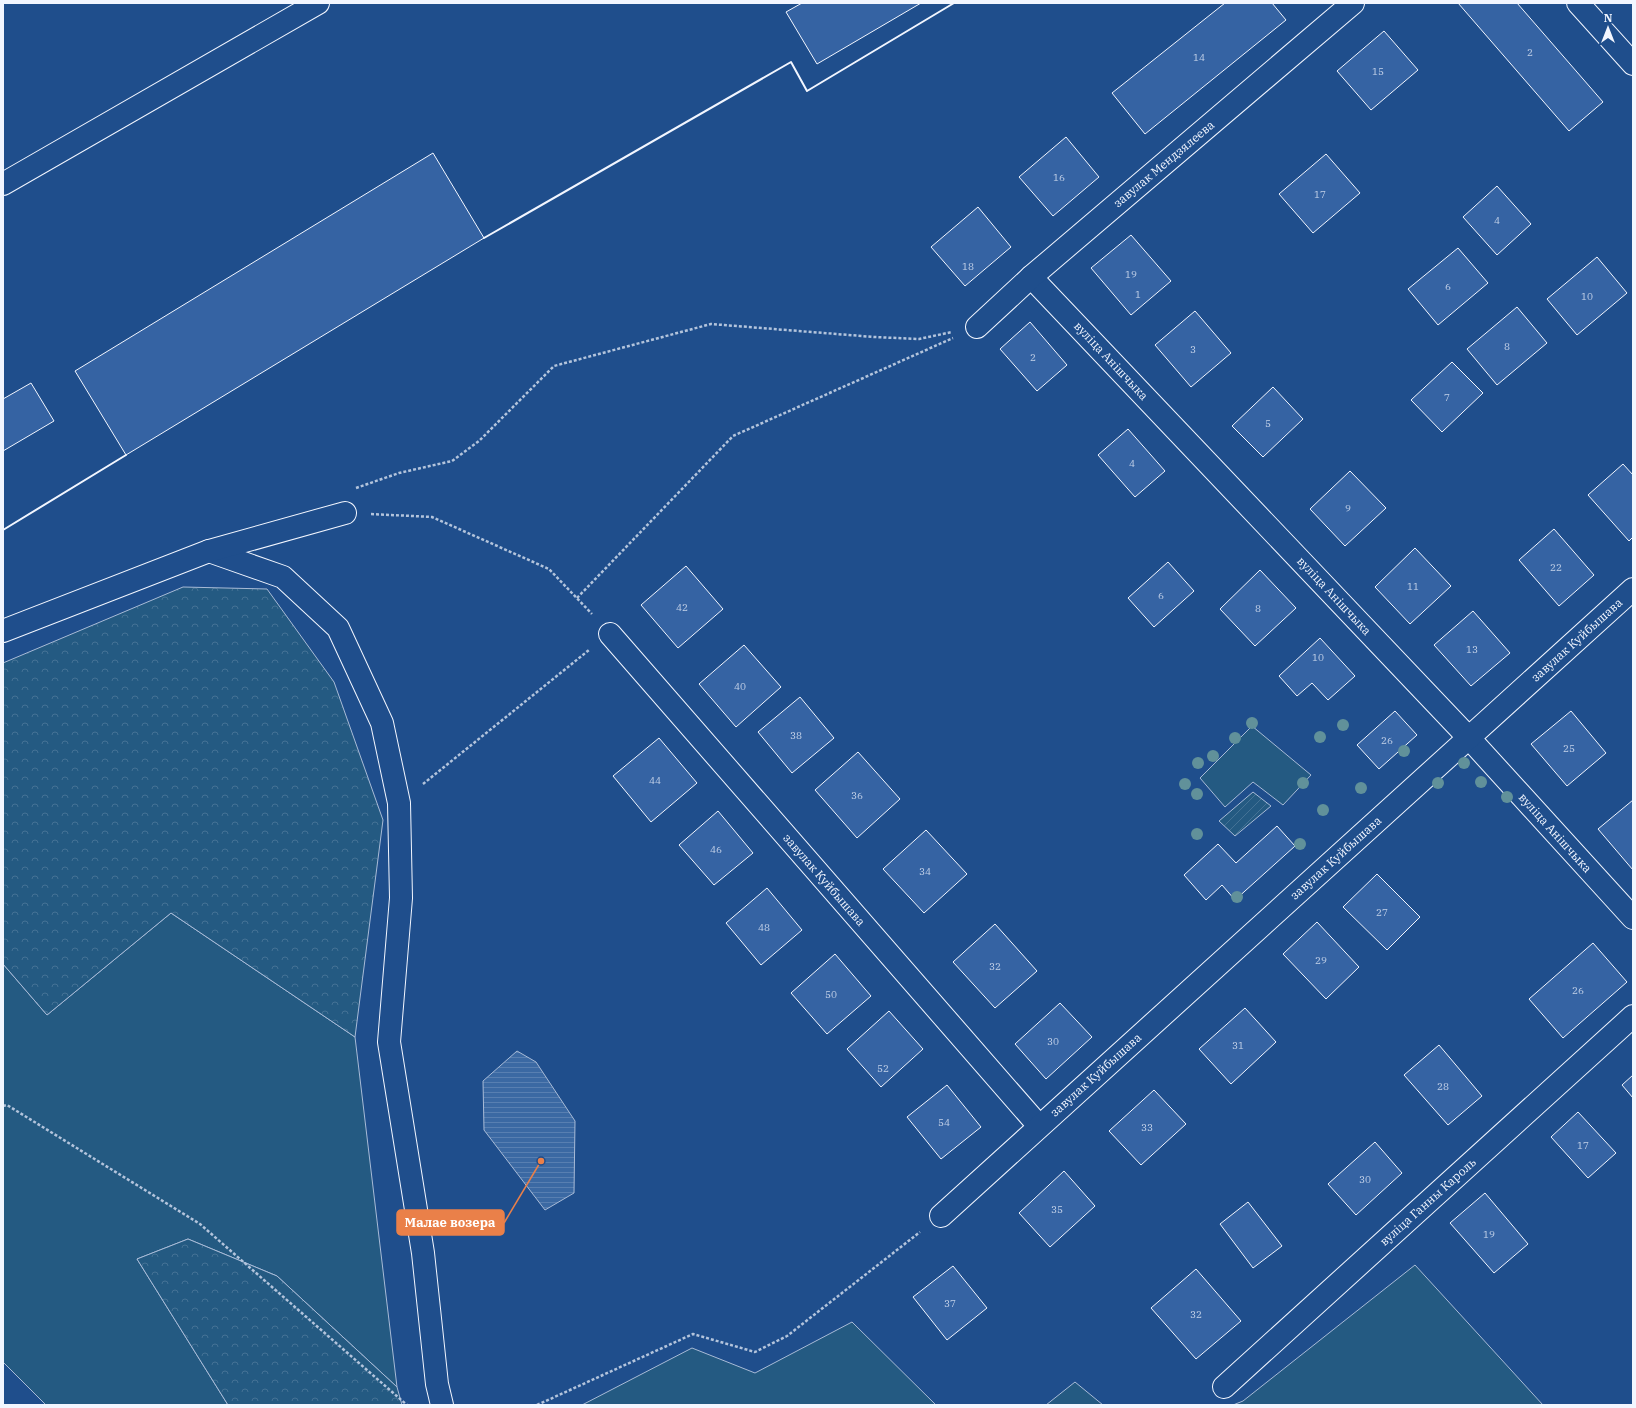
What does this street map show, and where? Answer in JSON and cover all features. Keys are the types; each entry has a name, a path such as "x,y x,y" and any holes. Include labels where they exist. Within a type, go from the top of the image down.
{"street":[{"path":"3,184 318,3"},
{"name":"завулак Мендзялеева","path":"977,327 1031,277 1353,3"},
{"path":"1578,3 1633,64"},
{"name":"вуліца Анішчыка","path":"1031,277 1469,738 1633,918"},
{"path":"3,631 209,551 345,513"},
{"path":"209,551 283,577 338,628 382,723 399,803 401,898 389,1042 423,1253 437,1384 442,1405"},
{"name":"завулак Куйбышава","path":"941,1216 1633,589"},
{"name":"завулак Куйбышава","path":"610,634 1039,1126"},
{"name":"вуліца Ганны Кароль","path":"1224,1387 1633,1016"}],"path":[{"path":"350,491 399,473 452,462 479,441 554,366 710,324 874,337 919,339 977,327"},
{"path":"577,598 733,436 977,327"},
{"path":"345,513 432,517 549,569 610,634 399,803"},
{"path":"3,1106 7,1105 200,1224 407,1405"},
{"path":"537,1405 693,1334 755,1352 787,1336 941,1216"}],"green space":[{"path":"183,587 267,589 334,682 383,820 355,1037 171,913 47,1015 3,964 3,663"},
{"path":"1252,726 1311,775 1283,805 1253,782 1225,807 1200,778"},
{"path":"1253,792 1271,806 1235,836 1219,821"},
{"path":"171,913 355,1037 397,1387 277,1276 188,1239 137,1259 228,1405 46,1405 3,1362 3,964 47,1015"},
{"path":"188,1239 277,1276 397,1387 402,1405 228,1405 137,1259"},
{"path":"1415,1265 1543,1405 1233,1405 1243,1401"},
{"path":"852,1322 936,1405 582,1405 692,1348 755,1373"},
{"path":"1075,1382 1103,1405 1046,1405"}],"shaded area":[{"path":"517,1051 536,1062 575,1121 574,1193 545,1210 484,1130 483,1081"}],"building":[{"path":"802,3 921,3 817,64 786,12"},
{"path":"1225,3 1272,3 1286,20 1145,134 1112,93"},
{"path":"1458,3 1517,3 1603,102 1569,131"},
{"path":"1384,31 1418,70 1371,110 1337,71"},
{"path":"1066,137 1099,177 1053,216 1019,177"},
{"path":"433,153 484,238 126,455 75,371"},
{"path":"1326,154 1360,193 1313,233 1279,194"},
{"path":"1497,186 1531,224 1497,255 1463,217"},
{"path":"978,207 1011,247 965,286 931,247"},
{"path":"1131,235 1171,281 1131,315 1091,268"},
{"path":"1458,248 1488,283 1438,325 1408,289"},
{"path":"1597,257 1627,293 1577,335 1547,299"},
{"path":"1517,307 1547,343 1497,385 1467,349"},
{"path":"1195,311 1231,353 1191,387 1155,345"},
{"path":"1030,322 1067,365 1037,391 1000,349"},
{"path":"1452,362 1483,393 1442,432 1411,400"},
{"path":"31,383 54,421 3,451 3,399"},
{"path":"1273,387 1303,419 1263,457 1232,426"},
{"path":"1128,429 1165,471 1135,497 1098,455"},
{"path":"1623,464 1633,475 1633,537 1629,541 1588,495"},
{"path":"1350,471 1386,508 1345,546 1310,509"},
{"path":"1554,529 1594,575 1559,606 1519,560"},
{"path":"1415,548 1451,586 1410,624 1375,587"},
{"path":"1168,562 1194,591 1154,627 1128,598"},
{"path":"686,566 723,609 678,648 641,605"},
{"path":"1260,570 1296,608 1255,646 1220,609"},
{"path":"1473,611 1510,653 1471,686 1434,645"},
{"path":"1320,638 1355,676 1328,700 1312,683 1297,696 1279,676"},
{"path":"744,645 781,687 736,727 699,684"},
{"path":"800,697 834,738 792,773 758,732"},
{"path":"1395,711 1417,735 1379,769 1357,745"},
{"path":"1571,711 1606,753 1567,786 1531,744"},
{"path":"659,738 697,783 651,822 613,776"},
{"path":"858,752 900,799 857,838 815,790"},
{"path":"1633,800 1633,870 1598,829"},
{"path":"718,811 753,853 714,885 679,845"},
{"path":"1277,826 1295,846 1235,900 1222,885 1206,900 1184,875 1218,844 1236,863"},
{"path":"926,830 967,874 924,913 883,869"},
{"path":"1377,874 1420,917 1387,950 1343,907"},
{"path":"767,888 802,930 761,965 726,923"},
{"path":"1317,922 1359,967 1326,999 1283,954"},
{"path":"995,924 1037,971 995,1008 953,962"},
{"path":"1593,943 1627,982 1563,1038 1529,999"},
{"path":"835,954 871,996 827,1034 791,993"},
{"path":"1060,1003 1092,1037 1046,1079 1015,1044"},
{"path":"1245,1008 1276,1042 1231,1084 1199,1049"},
{"path":"889,1011 923,1049 881,1087 847,1049"},
{"path":"1439,1045 1482,1096 1448,1125 1404,1075"},
{"path":"1633,1075 1633,1098 1622,1085"},
{"path":"947,1085 981,1127 941,1159 907,1117"},
{"path":"1154,1090 1186,1124 1141,1165 1109,1131"},
{"path":"1578,1112 1616,1153 1588,1178 1551,1137"},
{"path":"1375,1142 1402,1173 1356,1215 1328,1184"},
{"path":"1064,1171 1095,1206 1050,1247 1019,1213"},
{"path":"1485,1193 1528,1244 1494,1273 1450,1223"},
{"path":"1248,1202 1282,1246 1253,1268 1220,1224"},
{"path":"953,1266 987,1308 947,1340 913,1297"},
{"path":"1196,1269 1241,1321 1196,1359 1151,1308"}],"wall":[{"path":"484,238 791,62 807,91 954,3"},
{"path":"3,530 126,455"}],"place":[{"name":"Малае возера","path":"541,1161"}]}
